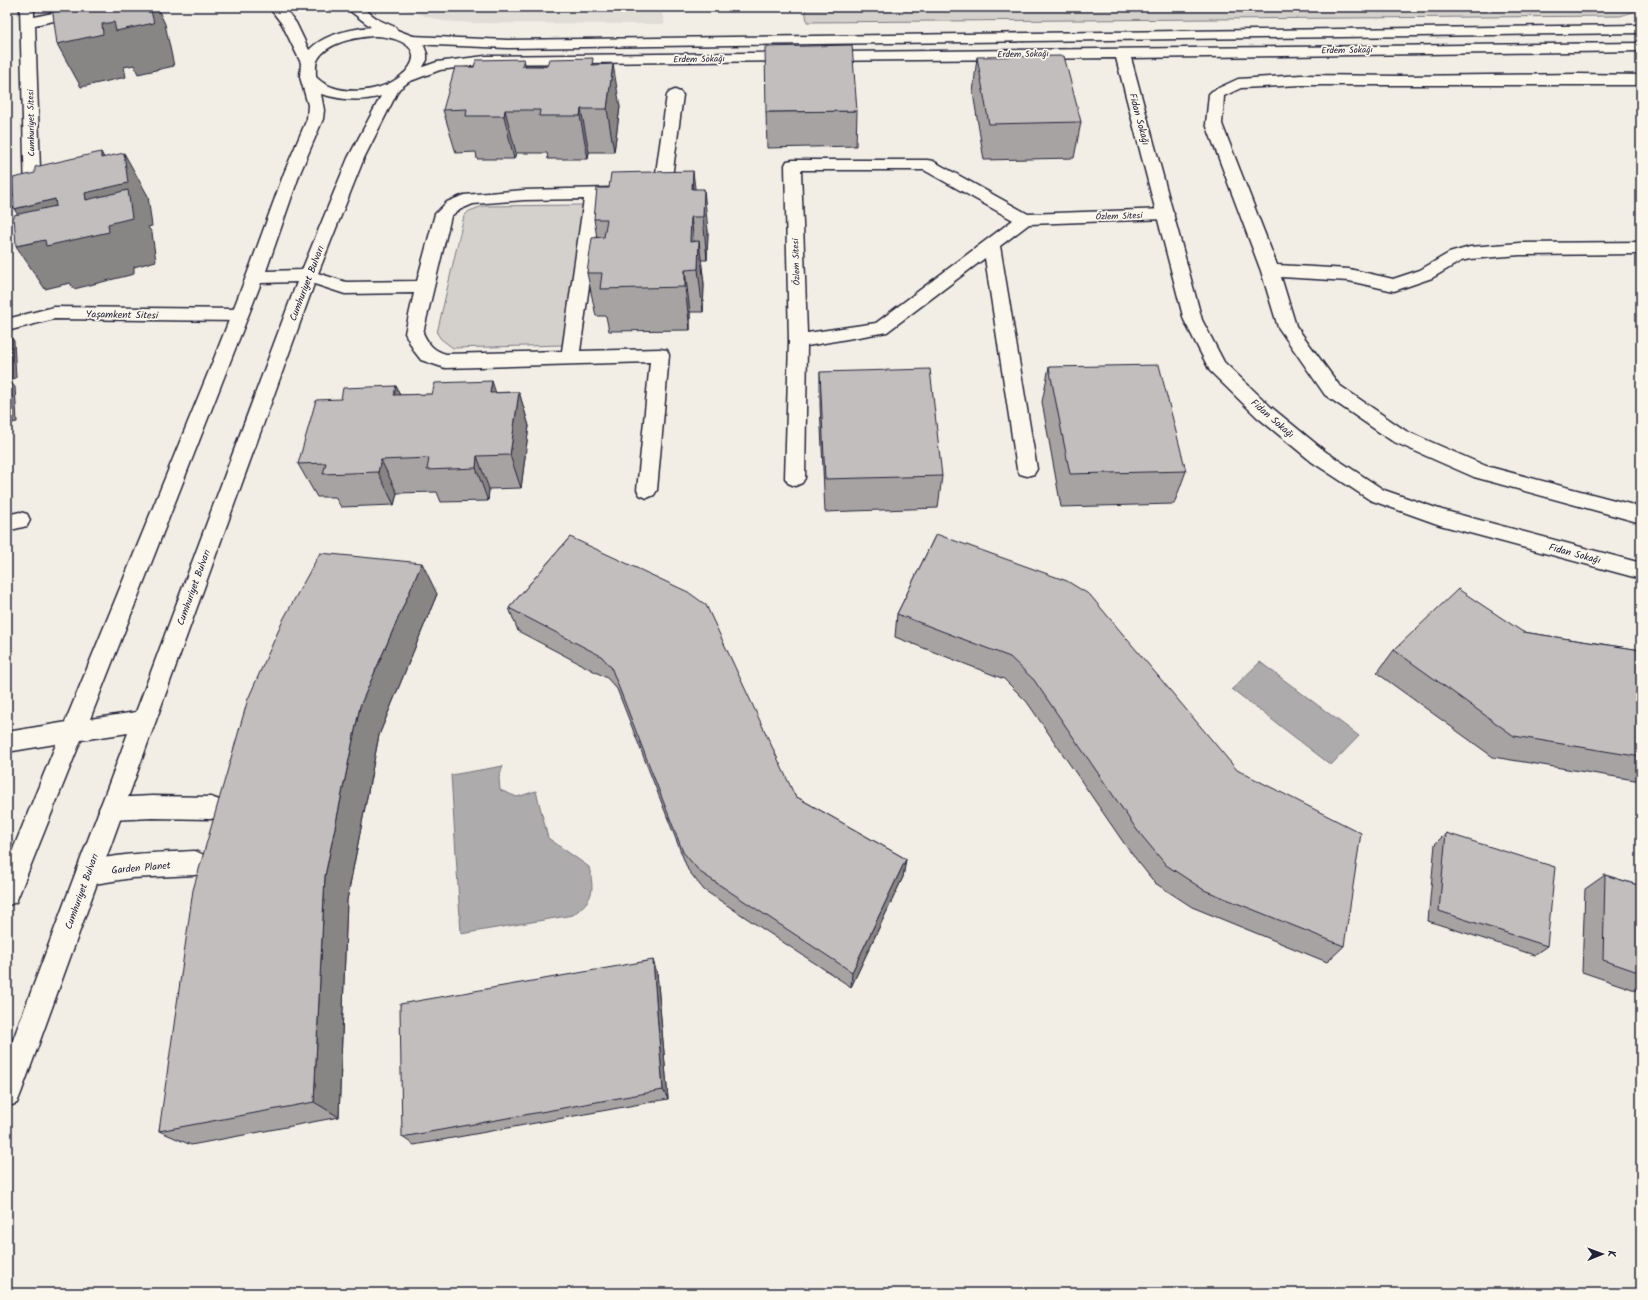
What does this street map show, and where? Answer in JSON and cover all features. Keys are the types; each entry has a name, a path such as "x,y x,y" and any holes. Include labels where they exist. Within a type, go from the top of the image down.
{"street":[{"name":"Cumhuriyet Sitesi","path":"7,203 33,198 28,14 100,7"},
{"path":"7,894 74,731 255,277 293,172 317,115 308,70 288,23 276,7"},
{"path":"352,7 374,23 405,37"},
{"name":"Erdem Sokağı","path":"1641,29 508,44 405,37 383,31 349,35 333,40 320,48 310,57 308,70 315,85 326,91 342,95 360,95 401,82 437,66 485,60 1641,47"},
{"name":"Cumhuriyet Bulvarı","path":"7,1093 308,276 356,158 401,82 417,67 421,57 418,48 405,37"},
{"name":"Fidan Sokağı","path":"1122,53 1193,320 1217,366 1264,412 1320,457 1377,495 1440,517 1641,571"},
{"path":"1641,80 1578,78 1402,81 1301,80 1238,84 1217,94 1214,124 1270,271 1287,327 1332,390 1399,436 1481,472 1641,515"},
{"path":"647,490 660,355 445,361 428,355 420,346 414,334 424,287 443,214 453,206 470,199 524,195 662,192 675,95"},
{"name":"Özlem Sitesi","path":"798,341 793,165 927,166 1024,219 1166,214"},
{"path":"570,357 594,194"},
{"path":"795,478 798,341 881,328 1024,219"},
{"path":"991,244 1027,469"},
{"path":"1270,271 1349,275 1394,284 1426,274 1455,257 1470,253 1520,249 1641,248"},
{"path":"255,277 308,276 345,288 424,287"},
{"name":"Yaşamkent Sitesi","path":"7,325 54,313 239,315"},
{"path":"7,742 144,721"},
{"path":"111,809 152,807 211,808"},
{"name":"Garden Planet","path":"88,873 132,866 195,863"}],"shaded area":[{"path":"396,7 660,7 665,24 474,23 442,21"},
{"path":"805,7 1641,7 1633,12 1620,16 807,22"},
{"path":"584,205 563,345 453,348 441,339 437,333 464,216 469,211 483,206"},
{"path":"1260,662 1359,736 1331,765 1232,689"},
{"path":"503,766 499,778 500,790 517,797 536,791 548,838 589,867 592,883 591,895 585,904 573,915 461,934 451,775"}],"building":[{"path":"52,7 150,7 154,23 116,31 114,22 102,24 103,34 57,44"},
{"path":"852,45 857,111 766,112 765,47"},
{"path":"1064,56 1081,122 989,124 977,57"},
{"path":"593,58 592,65 613,64 607,109 581,109 580,116 539,116 540,110 505,110 504,116 466,116 467,109 443,110 455,67 474,67 476,60 524,59 522,66 547,66 549,59"},
{"path":"101,152 101,158 124,153 128,183 85,193 86,200 128,190 132,218 108,224 109,232 46,246 45,240 16,246 14,215 56,206 55,199 14,209 13,178 35,173 35,167"},
{"path":"693,171 692,189 704,189 703,217 691,217 690,242 699,241 698,269 685,270 685,287 600,289 602,273 587,273 592,238 604,237 607,219 594,219 597,188 609,188 611,173"},
{"path":"1159,365 1186,471 1070,474 1049,367"},
{"path":"930,369 942,476 825,479 820,372"},
{"path":"492,381 490,393 519,392 510,455 477,456 476,468 427,470 429,458 381,460 378,472 323,474 326,463 298,464 316,400 341,399 343,388 396,386 394,395 432,394 435,383"},
{"path":"936,534 1067,581 1090,595 1237,770 1361,833 1344,946 1204,890 1166,865 1137,830 1034,680 1010,657 897,614"},
{"path":"570,537 688,592 706,605 795,796 906,859 852,972 700,872 683,852 611,667 601,656 509,608"},
{"path":"320,553 422,563 360,706 325,876 314,1102 159,1131 193,890 248,699 284,618"},
{"path":"1458,589 1523,632 1641,650 1641,757 1514,736 1394,650"},
{"path":"1446,833 1555,867 1547,946 1439,911"},
{"path":"1605,875 1641,886 1641,973 1603,960"},
{"path":"653,960 663,1090 402,1137 400,1004"}]}
